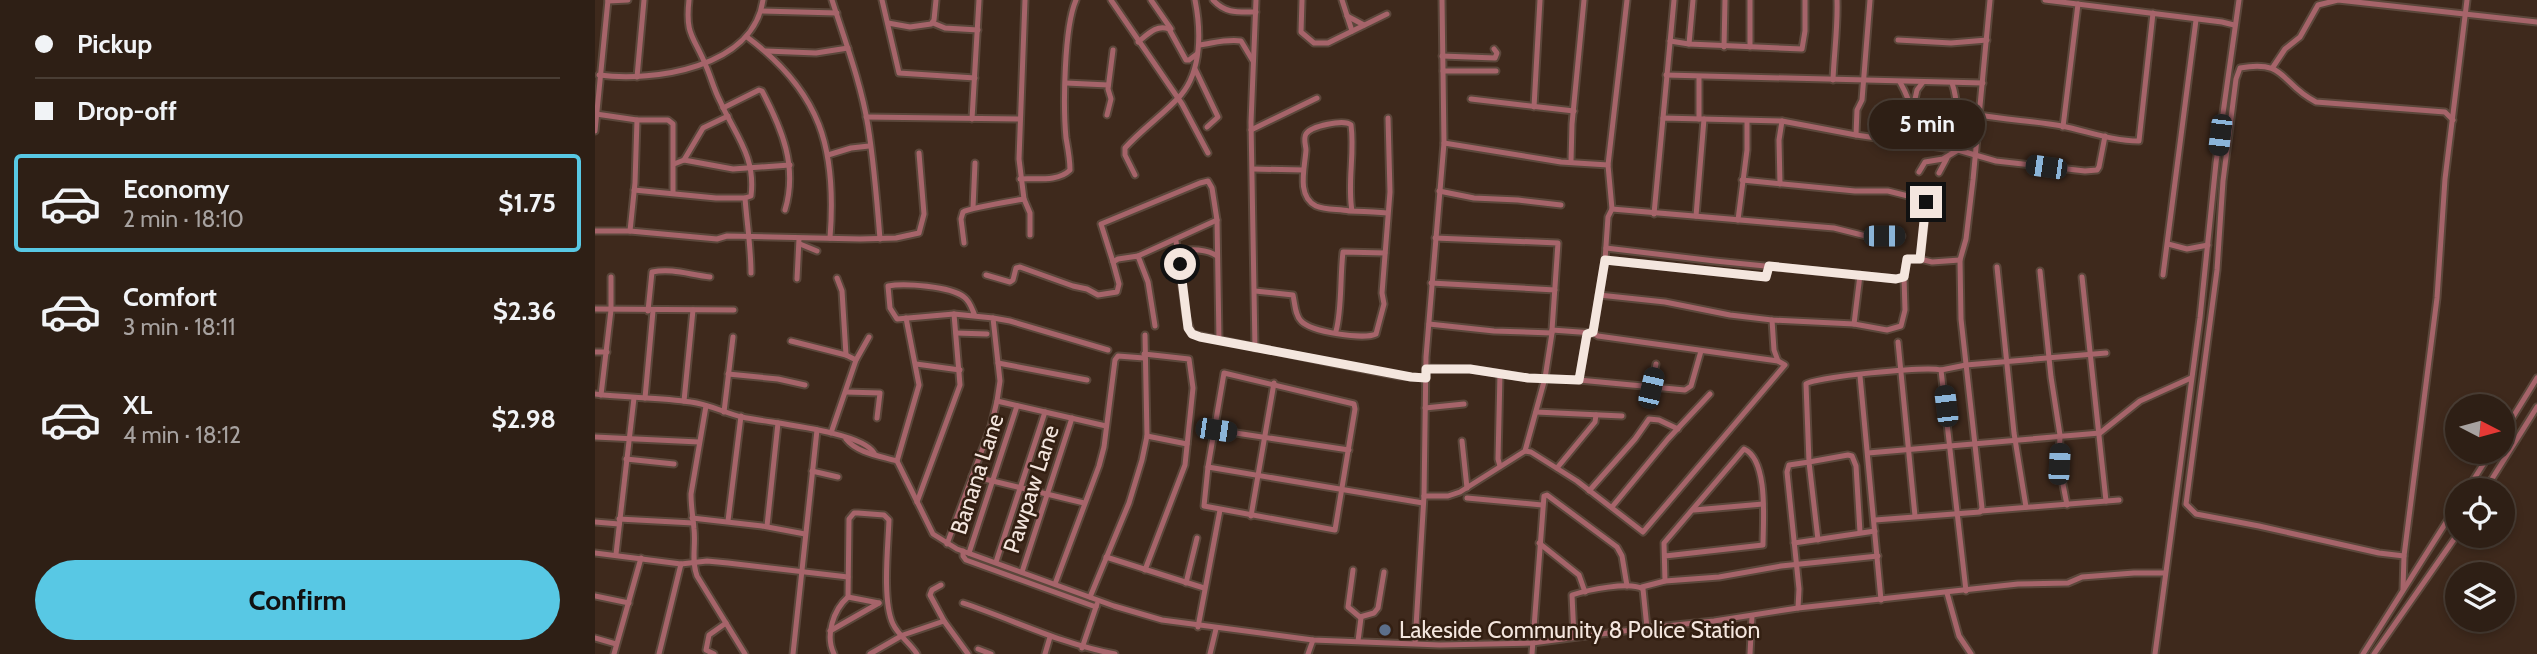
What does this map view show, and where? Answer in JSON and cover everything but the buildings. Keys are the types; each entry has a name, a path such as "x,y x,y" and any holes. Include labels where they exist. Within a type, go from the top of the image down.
{"street":[{"path":"595,131 596,95 608,1 628,0"},
{"path":"637,78 644,0"},
{"path":"634,190 716,198 751,196 752,178 742,142 723,108 687,21 689,0"},
{"path":"599,75 637,78 706,63 747,37 761,11 763,0"},
{"path":"832,0 866,117 875,169 880,239"},
{"path":"933,23 936,0"},
{"path":"972,120 979,0"},
{"path":"1025,0 1020,179 1029,211 1030,235"},
{"path":"1020,179 1057,178 1070,170 1070,153 1066,138 1067,48 1076,0"},
{"path":"1111,0 1177,98 1208,153"},
{"path":"1151,0 1189,60"},
{"path":"1135,174 1125,155 1125,148 1185,89 1195,69 1199,24 1195,0"},
{"path":"1213,0 1230,12 1256,12"},
{"path":"1255,348 1251,130 1256,0"},
{"path":"1302,0 1301,32 1314,43 1328,43 1387,14"},
{"path":"1342,0 1352,31"},
{"path":"1415,643 1423,500 1426,369 1444,143 1442,0"},
{"path":"1534,107 1540,0"},
{"path":"1571,161 1584,0"},
{"path":"1579,380 1599,295 1608,217 1612,209 1608,165 1627,0"},
{"path":"1654,214 1674,0"},
{"path":"1689,44 1693,0"},
{"path":"1724,47 1725,0"},
{"path":"1750,0 1750,47"},
{"path":"1669,41 1724,47 1802,49 1805,0"},
{"path":"1833,80 1838,26 1837,0"},
{"path":"1856,135 1870,0"},
{"path":"1981,511 1961,319 1960,260 1966,239 1990,0"},
{"path":"2045,0 2234,25"},
{"path":"2155,654 2239,0"},
{"path":"2273,67 2285,49 2300,37 2318,5 2338,0 2537,22"},
{"path":"2403,589 2403,556 2437,298 2445,179 2467,0"},
{"path":"885,2 887,23 899,73 975,78"},
{"path":"2063,127 2078,4"},
{"path":"761,11 837,13"},
{"path":"1979,115 2139,141 2153,13"},
{"path":"1347,16 1364,25"},
{"path":"2163,275 2196,20"},
{"path":"887,23 910,27 933,23 945,28 978,30"},
{"path":"1138,42 1157,28 1165,27 1169,29 1186,60 1189,60"},
{"path":"747,37 766,51 808,98 828,155 832,198 830,238"},
{"path":"1199,45 1223,39 1241,41 1254,62"},
{"path":"1898,40 1951,43 1987,40"},
{"path":"766,51 816,53 848,48"},
{"path":"1443,56 1495,58 1497,52 1494,49"},
{"path":"1107,114 1111,99 1108,85 1113,50"},
{"path":"1189,60 1197,54"},
{"path":"2403,556 2196,514 2186,504 2215,282 2223,181 2237,72 2240,68 2258,65 2273,67 2284,75 2300,94 2316,103 2445,112 2453,120"},
{"path":"1195,69 1218,117 1207,127"},
{"path":"1443,71 1496,71"},
{"path":"1666,75 1983,83"},
{"path":"1696,216 1702,119 1699,77"},
{"path":"1900,82 1911,102 1912,111"},
{"path":"1902,142 1909,127 1917,90 1923,82"},
{"path":"1066,83 1108,85"},
{"path":"1952,83 1956,96 1956,126 1951,143 1958,150"},
{"path":"723,108 761,90 777,122 790,165 790,191 785,210"},
{"path":"1251,130 1317,98"},
{"path":"1471,99 1573,111"},
{"path":"596,114 637,120 667,120 673,124 673,193"},
{"path":"684,160 703,128 728,116"},
{"path":"866,117 1020,119"},
{"path":"1255,291 1292,294 1299,319 1304,324 1325,332 1336,331 1364,338 1376,334 1384,304 1390,152 1388,118"},
{"path":"1663,118 1782,121 1958,150 1996,160 2093,170 2099,167 2105,136"},
{"path":"630,231 637,120"},
{"path":"1352,211 1349,182 1351,125 1340,121 1306,133 1303,170 1305,195 1309,201 1320,207 1352,211 1387,213"},
{"path":"1738,220 1747,150 1747,121"},
{"path":"1780,184 1782,121"},
{"path":"1444,143 1561,162 1608,165"},
{"path":"828,155 869,146"},
{"path":"1919,172 1925,162 1949,156 1958,150"},
{"path":"595,231 630,231 713,239 727,236 751,237 799,242 830,238 880,239 921,231 924,214 919,153"},
{"path":"1939,173 1949,156"},
{"path":"674,164 684,160 733,169 790,165"},
{"path":"973,208 975,163"},
{"path":"1253,169 1303,170"},
{"path":"1742,180 1888,191 1924,200 1927,203 1920,259"},
{"path":"986,275 1010,282 1016,268 1020,267 1098,295 1115,293 1119,287 1101,224 1208,181 1212,188 1217,220 1219,340"},
{"path":"1439,191 1474,198 1561,205"},
{"path":"745,198 747,225 751,237 751,274"},
{"path":"964,243 961,214 973,208 1024,199"},
{"path":"1612,209 1839,228 1866,236 1902,236"},
{"path":"1113,262 1138,256 1176,241 1184,234 1217,220"},
{"path":"1435,237 1558,243 1552,332 1545,378 1525,452"},
{"path":"1176,241 1189,331 1200,337 1255,348 1399,376 1426,378"},
{"path":"2168,241 2168,245 2175,248 2208,245"},
{"path":"799,242 817,251"},
{"path":"797,279 799,242"},
{"path":"1606,247 1896,279 1904,277"},
{"path":"1179,253 1185,249 1211,251 1217,256"},
{"path":"1336,331 1343,252 1385,253"},
{"path":"1138,256 1148,282 1155,326"},
{"path":"1599,295 1665,302 1730,315 1854,324 1887,330 1901,326 1905,310 1904,277 1907,259 1960,260"},
{"path":"1605,260 1766,277 1769,266"},
{"path":"1997,267 2026,507"},
{"path":"645,398 652,272 672,270 710,276"},
{"path":"2040,271 2060,435 2059,464 2067,505"},
{"path":"1854,324 1860,275"},
{"path":"2083,276 2106,501"},
{"path":"611,277 607,352 598,395 706,405 740,416 831,433 863,444 874,453 897,461"},
{"path":"837,278 842,291 846,355"},
{"path":"1431,283 1555,290"},
{"path":"975,316 965,298 957,293 924,287 888,285 890,308 895,318 954,314 993,318 1108,350"},
{"path":"595,309 734,310"},
{"path":"684,401 693,310"},
{"path":"917,502 958,395 960,370 954,314"},
{"path":"906,318 916,364 918,394 897,461 933,534 947,544 1055,583 1090,597 1097,604"},
{"path":"947,544 997,401 1000,381 993,318"},
{"path":"1772,320 1774,350 1778,361"},
{"path":"1208,467 1343,491 1423,500 1448,496 1467,488 1500,466 1525,452 1531,452 1612,507 1643,532 1784,367 1784,363 1778,361 1590,333 1494,331 1429,324"},
{"path":"956,333 987,334"},
{"path":"1090,597 1137,479 1147,436 1145,335"},
{"path":"724,412 733,337"},
{"path":"831,433 856,360 869,337"},
{"path":"791,341 856,360"},
{"path":"1898,342 1915,516"},
{"path":"1426,369 1470,369 1651,388 1689,389 1701,351"},
{"path":"595,352 607,352"},
{"path":"1818,540 1809,462 1806,384 1812,379 1860,376 1902,369 1941,370 1966,365 2106,353"},
{"path":"1055,583 1099,466 1115,360 1118,356 1186,357 1191,361 1193,388 1185,465 1145,570"},
{"path":"998,363 1087,380"},
{"path":"916,364 960,370"},
{"path":"1651,388 1656,364"},
{"path":"1941,370 1966,590"},
{"path":"1224,373 1274,383 1354,404 1356,409 1335,530 1205,506 1208,467 1224,373"},
{"path":"728,374 779,379 804,385"},
{"path":"1500,374 1500,466"},
{"path":"1860,376 1881,600"},
{"path":"1868,453 2100,433 2140,401 2191,378"},
{"path":"2515,414 2537,378"},
{"path":"1251,516 1274,383"},
{"path":"846,392 880,393 877,418"},
{"path":"1612,507 1710,394"},
{"path":"616,554 634,398"},
{"path":"997,401 1106,426"},
{"path":"1425,408 1464,404"},
{"path":"706,405 691,494 692,563 697,576 745,654"},
{"name":"Banana Lane","path":"966,552 994,481 1017,406"},
{"path":"2493,478 2537,407"},
{"path":"996,562 1045,412"},
{"path":"1536,412 1622,416"},
{"path":"1557,468 1595,422 1596,415"},
{"path":"728,521 740,416"},
{"name":"Pawpaw Lane","path":"1022,572 1072,418"},
{"path":"1589,491 1649,419 1659,420 1678,429"},
{"path":"767,527 778,423"},
{"path":"793,654 817,430"},
{"path":"1216,430 1349,450"},
{"path":"1147,436 1187,444"},
{"path":"595,437 699,442"},
{"path":"1462,441 1467,488"},
{"path":"1665,556 1763,545 1763,504 1756,461 1750,452 1744,450 1664,543 1665,581"},
{"path":"1798,608 1787,472 1789,465 1852,456 1856,466 1860,532"},
{"path":"626,459 674,464"},
{"path":"812,471 838,477"},
{"path":"972,476 1084,503"},
{"path":"1532,654 1544,496 1548,495 1617,547 1622,556 1627,586"},
{"path":"1467,498 1542,505"},
{"path":"1875,520 2119,500"},
{"path":"1694,510 1763,504"},
{"path":"1198,627 1220,510"},
{"path":"834,654 829,632 841,605 848,597 851,515 858,513 888,517 888,604 892,621 917,654"},
{"path":"595,522 728,521 805,534"},
{"path":"2363,654 2445,524"},
{"path":"1794,543 1875,531"},
{"path":"1186,583 1197,538"},
{"path":"1539,543 1579,575 1585,592"},
{"path":"2374,654 2448,548"},
{"path":"966,552 963,556 966,560 1097,604 1147,617 1198,627 1313,640 1415,643 1532,643 1798,608 2018,584 2068,583 2085,577 2164,573"},
{"path":"595,553 681,564 707,561 848,577"},
{"path":"1574,637 1572,596 1585,592 1627,586 1642,587 1665,581 1720,577 1878,555"},
{"path":"1106,557 1204,588"},
{"path":"614,654 641,558"},
{"path":"660,654 681,564"},
{"path":"1353,570 1348,607 1360,617"},
{"path":"1360,617 1376,611 1384,572"},
{"path":"941,585 932,590 930,595 944,621 968,654"},
{"path":"1642,587 1647,628"},
{"path":"1947,593 1959,636 1971,654"},
{"path":"595,596 629,603"},
{"path":"848,597 888,604"},
{"path":"829,632 879,603"},
{"path":"963,603 1082,648 1115,654"},
{"path":"1082,648 1097,604"},
{"path":"1750,654 1752,616"},
{"path":"1358,641 1360,617"},
{"path":"870,654 903,635 944,621"},
{"path":"702,654 709,635 726,623"},
{"path":"1210,654 1216,629"},
{"path":"1045,654 1050,637"},
{"path":"595,638 616,644"},
{"path":"1308,654 1313,640"},
{"path":"706,647 707,651 714,654"},
{"path":"978,649 991,654"}],"place":[{"name":"Lakeside Community 8 Police Station","path":"1385,630"}],"route":[{"path":"1180,264 1188,328 1192,334 1200,337 1399,376 1426,378 1426,369 1462,368 1528,378 1579,380 1587,334 1593,332 1605,260 1766,277 1769,266 1896,279 1904,277 1907,259 1920,259 1926,202"}]}
